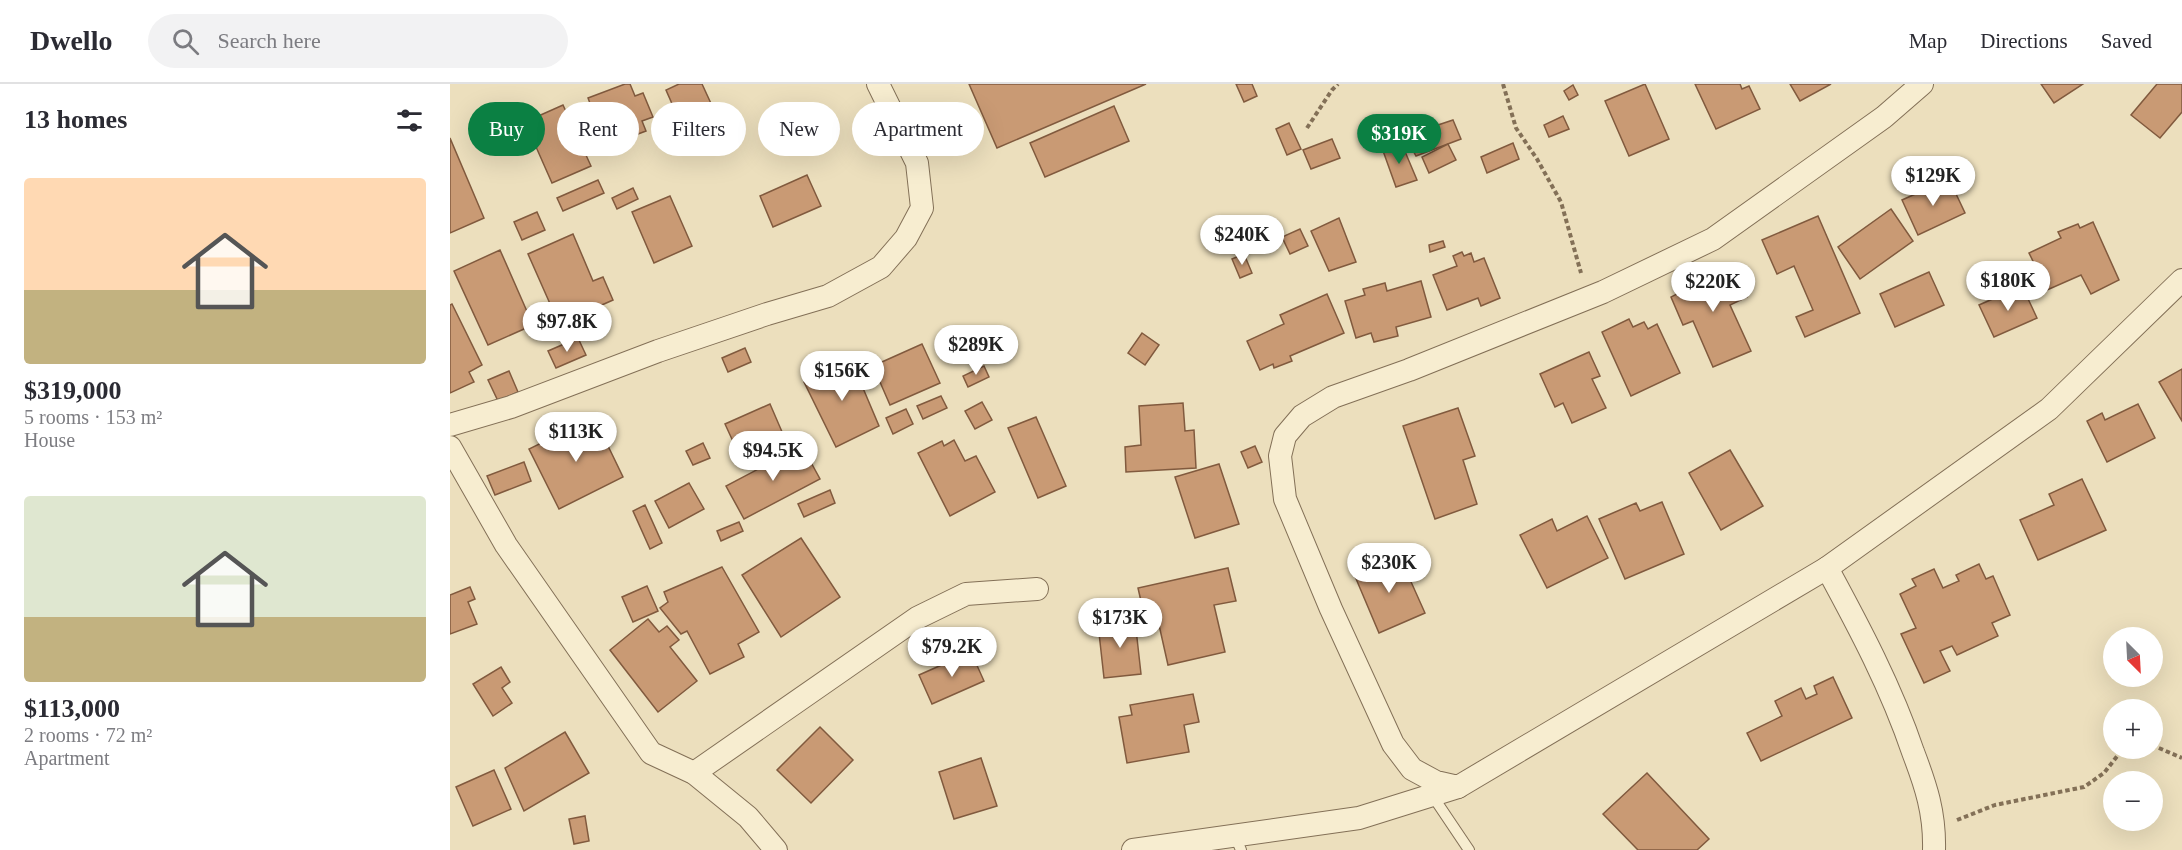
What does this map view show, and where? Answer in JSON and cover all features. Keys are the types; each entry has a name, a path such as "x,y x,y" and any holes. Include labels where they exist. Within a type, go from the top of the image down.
{"street":[{"path":"450,426 511,407 658,351 828,296 881,267 906,238 922,208 917,163 878,84"},
{"path":"1458,788 1436,782 1412,769 1393,744 1330,609 1285,499 1280,456 1285,436 1302,416 1333,397 1409,370 1587,298 1713,239 1884,117 1922,84"},
{"path":"1133,850 1238,843 1359,818 1458,788 1827,568 2049,409 2182,280"},
{"path":"450,447 506,545 651,753 694,773 748,817 776,850"},
{"path":"1827,568 1866,640 1905,727 1930,798 1934,840"},
{"path":"694,773 917,618 966,594 1037,590"}],"lane":[{"path":"1432,795 1469,850"}],"path":[{"path":"1307,129 1338,84"},
{"path":"1503,84 1516,128 1537,159 1561,202 1587,298"},
{"path":"2163,750 2182,758"},
{"path":"1934,840 1995,805 2084,787 2104,773 2115,759"}],"building":[{"path":"630,84 635,96 643,93 651,112 651,118 642,121 646,131 639,134 639,102 590,102 588,98"},
{"path":"679,84 702,84 710,102 671,102 666,90"},
{"path":"969,84 1146,84 997,148 984,118 984,102 977,102"},
{"path":"1236,84 1252,84 1257,96 1244,102"},
{"path":"1645,84 1669,139 1629,156 1605,101"},
{"path":"1695,84 1740,84 1742,89 1749,86 1760,109 1716,129"},
{"path":"1790,84 1831,84 1800,101"},
{"path":"2041,84 2083,84 2054,103"},
{"path":"2157,84 2182,84 2182,112 2160,138 2131,115"},
{"path":"1573,85 1578,95 1569,100 1564,91"},
{"path":"1114,106 1129,141 1045,177 1030,143"},
{"path":"557,108 557,156 586,156 591,166 552,183 540,156 545,156 545,113"},
{"path":"1563,116 1569,129 1549,137 1544,125"},
{"path":"1453,120 1461,139 1416,156 1405,136"},
{"path":"1289,123 1301,149 1287,155 1276,129"},
{"path":"450,138 484,218 450,233"},
{"path":"1332,139 1340,158 1311,169 1303,150"},
{"path":"1401,142 1417,180 1396,187 1382,148"},
{"path":"1513,143 1519,159 1487,173 1481,157"},
{"path":"1448,144 1456,160 1429,173 1422,157"},
{"path":"807,175 821,206 773,227 760,196"},
{"path":"1949,179 1965,213 1918,235 1902,200"},
{"path":"598,180 604,193 563,211 557,198"},
{"path":"633,188 638,199 617,209 612,198"},
{"path":"670,196 692,246 654,263 632,212"},
{"path":"1891,209 1913,241 1860,279 1838,247"},
{"path":"537,212 545,230 522,240 514,222"},
{"path":"1818,216 1860,313 1805,337 1796,317 1813,310 1794,266 1777,274 1762,240"},
{"path":"1339,218 1356,262 1329,271 1311,231"},
{"path":"2093,222 2119,280 2091,294 2081,275 2047,290 2029,253 2061,238 2058,232 2078,224 2080,228"},
{"path":"1300,229 1308,246 1290,254 1282,237"},
{"path":"573,234 593,281 603,277 613,300 559,324 528,254"},
{"path":"1443,241 1445,247 1430,252 1429,245"},
{"path":"500,250 533,325 488,345 454,271"},
{"path":"1462,252 1464,256 1471,253 1474,262 1484,258 1500,298 1481,306 1478,298 1447,310 1433,275 1457,266 1453,256"},
{"path":"1244,254 1252,273 1240,278 1232,259"},
{"path":"1710,266 1716,278 1735,270 1747,297 1730,305 1751,351 1713,367 1693,321 1683,325 1671,297 1679,293 1675,282"},
{"path":"1929,272 1944,305 1895,327 1880,294"},
{"path":"1421,281 1431,317 1396,327 1398,336 1374,342 1371,333 1356,338 1345,301 1365,295 1363,289 1385,283 1387,291"},
{"path":"2022,286 2037,318 1994,337 1979,305"},
{"path":"1327,294 1344,333 1290,356 1292,361 1274,368 1273,364 1260,370 1247,341 1284,324 1280,315"},
{"path":"452,304 482,365 469,372 474,382 450,393 450,305"},
{"path":"1629,319 1633,327 1644,322 1648,329 1657,324 1680,373 1631,396 1602,332"},
{"path":"1142,333 1159,345 1145,365 1128,353"},
{"path":"578,338 586,355 556,368 548,351"},
{"path":"922,344 940,383 890,405 873,366"},
{"path":"745,348 751,362 728,372 722,358"},
{"path":"1589,352 1600,376 1592,379 1606,408 1572,423 1563,403 1555,407 1540,374"},
{"path":"849,355 879,426 836,447 804,382"},
{"path":"984,366 989,377 968,387 963,376"},
{"path":"2182,369 2182,421 2159,382"},
{"path":"509,371 518,392 498,401 488,380"},
{"path":"941,396 947,408 923,419 917,406"},
{"path":"982,402 992,420 975,429 965,411"},
{"path":"1183,403 1185,431 1194,430 1196,468 1126,472 1125,447 1141,445 1139,406"},
{"path":"770,404 786,441 742,461 725,424"},
{"path":"2138,404 2155,438 2107,462 2087,421 2102,413 2105,420"},
{"path":"1458,408 1475,456 1463,460 1477,504 1435,519 1403,426"},
{"path":"906,409 913,424 893,434 886,418"},
{"path":"594,417 623,477 559,509 529,449"},
{"path":"1036,417 1066,486 1038,498 1008,428"},
{"path":"954,440 965,461 976,456 995,492 950,516 918,453 942,441 944,446"},
{"path":"703,443 710,458 693,465 686,451"},
{"path":"802,446 820,479 744,519 726,486"},
{"path":"1255,446 1262,462 1248,468 1241,452"},
{"path":"1730,450 1763,506 1721,530 1689,473"},
{"path":"524,462 531,481 495,495 487,476"},
{"path":"1219,464 1239,524 1195,538 1175,477"},
{"path":"2082,479 2106,530 2038,560 2020,520 2054,505 2049,494"},
{"path":"689,483 704,509 669,528 655,501"},
{"path":"830,490 835,503 804,517 798,504"},
{"path":"1662,502 1684,554 1625,579 1599,519 1636,503 1640,511"},
{"path":"645,505 662,543 650,549 633,511"},
{"path":"1587,516 1608,558 1547,588 1520,535 1552,519 1557,531"},
{"path":"739,522 743,531 721,541 717,531"},
{"path":"801,538 840,597 781,637 742,575"},
{"path":"1399,555 1425,613 1379,633 1354,574"},
{"path":"1979,564 1986,579 1993,576 2010,615 1992,623 1998,636 1957,655 1952,646 1940,651 1950,671 1924,683 1901,634 1916,628 1900,594 1916,586 1912,579 1934,569 1943,588 1959,581 1956,575"},
{"path":"722,567 759,632 738,644 744,657 710,674 687,631 681,634 660,608 668,602 664,592"},
{"path":"1228,568 1236,601 1214,605 1225,652 1168,665 1155,607 1143,610 1138,588"},
{"path":"647,586 658,611 633,622 622,597"},
{"path":"470,587 475,599 468,602 477,624 450,634 450,595"},
{"path":"648,619 659,632 667,626 679,640 670,647 697,681 658,712 610,650"},
{"path":"1135,620 1141,674 1104,678 1098,624"},
{"path":"971,652 984,681 932,704 919,675"},
{"path":"501,667 510,682 502,688 512,703 493,716 473,684"},
{"path":"1833,677 1852,718 1761,761 1747,733 1782,716 1775,701 1801,688 1806,699 1817,694 1814,686"},
{"path":"1193,694 1199,722 1184,725 1189,752 1127,763 1119,717 1132,715 1130,705"},
{"path":"820,727 853,760 811,803 777,770"},
{"path":"565,732 589,773 524,811 505,768"},
{"path":"981,758 997,806 954,819 939,772"},
{"path":"494,770 511,809 473,826 456,787"},
{"path":"1647,773 1709,839 1697,850 1638,850 1603,814"},
{"path":"585,816 589,841 574,844 569,819"}]}
